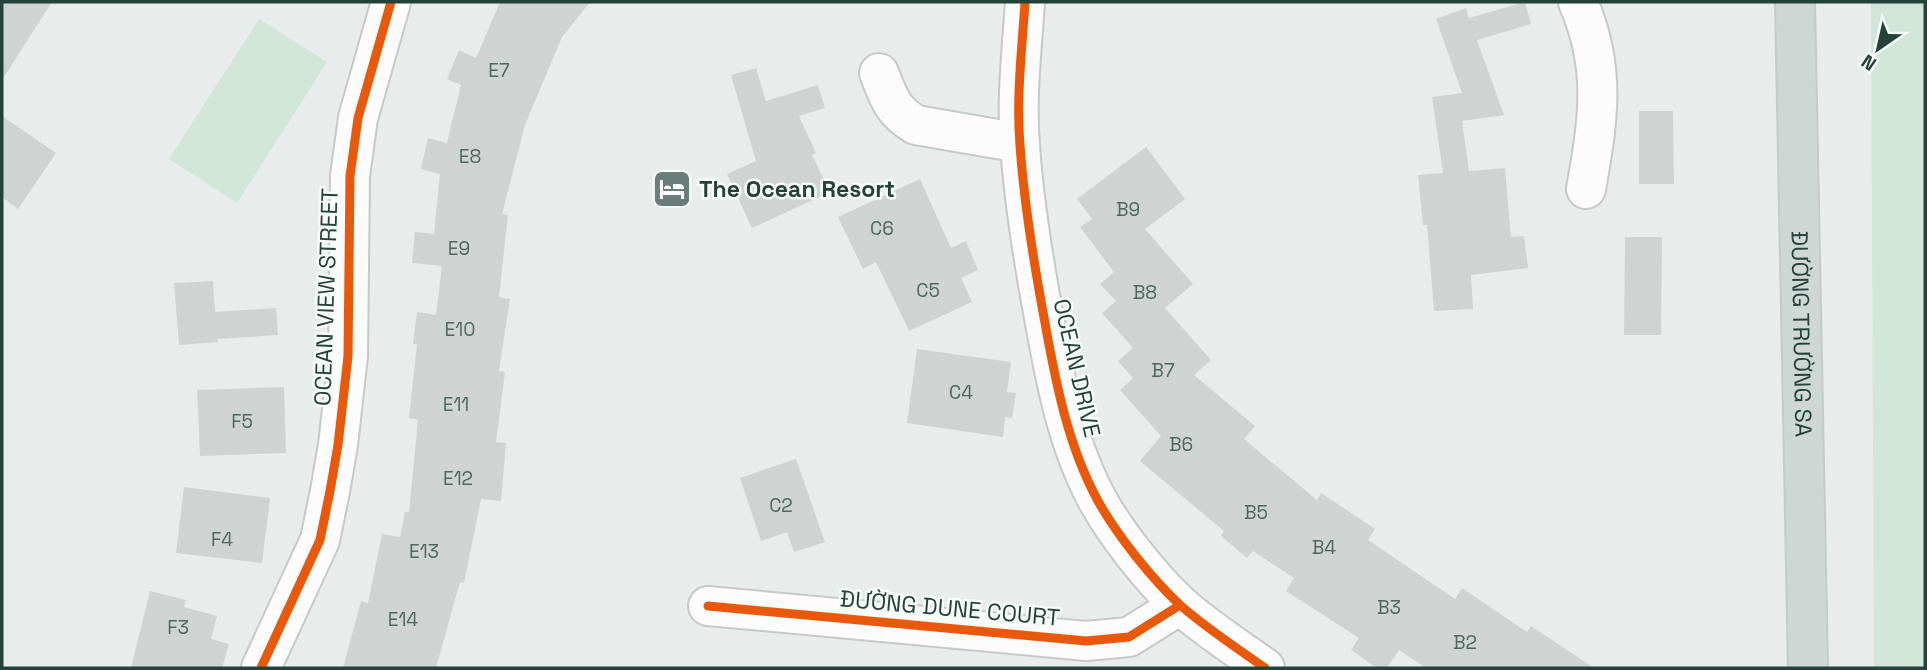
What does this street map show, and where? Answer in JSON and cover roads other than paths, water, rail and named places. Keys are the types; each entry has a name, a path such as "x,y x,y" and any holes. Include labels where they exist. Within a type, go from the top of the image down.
{"main road":[{"name":"ĐƯỜNG TRƯỜNG SA","path":"1795,2 1808,668"}],"street":[{"name":"OCEAN VIEW STREET","path":"261,668 320,540 330,491 348,356 350,176 358,118 391,2"},
{"name":"OCEAN DRIVE","path":"1026,2 1021,66 1020,143 1032,251 1063,411 1079,458 1099,501 1112,521 1132,550 1180,605 1265,668"},
{"path":"1578,2 1586,19 1598,83 1598,123 1586,190"},
{"path":"879,73 890,102 901,116 916,125 1020,143"},
{"name":"ĐƯỜNG DUNE COURT","path":"708,606 1086,640 1129,636 1180,605"}],"place":[{"name":"The Ocean Resort","path":"672,189"}]}
